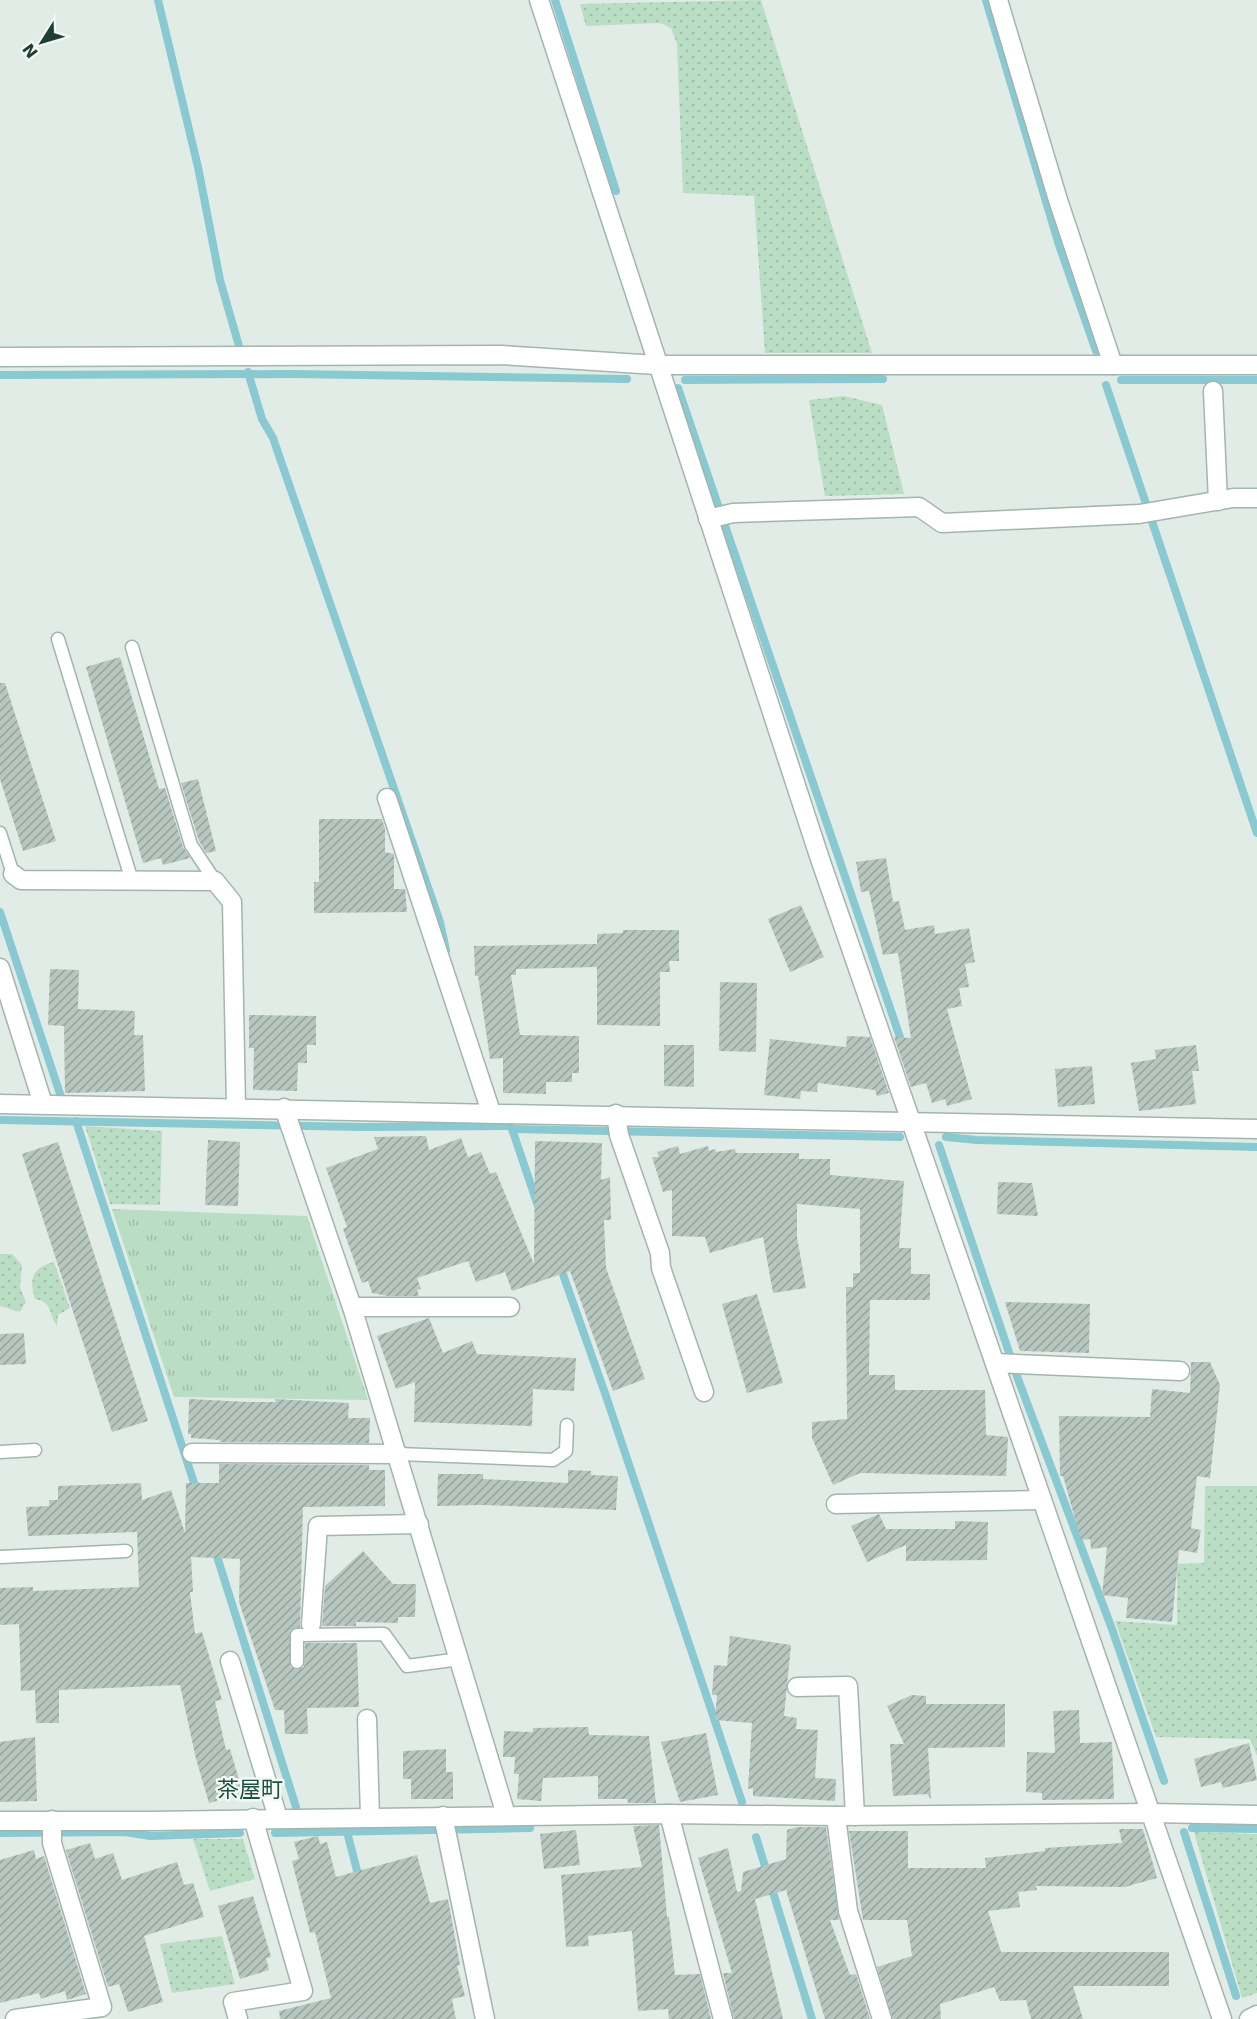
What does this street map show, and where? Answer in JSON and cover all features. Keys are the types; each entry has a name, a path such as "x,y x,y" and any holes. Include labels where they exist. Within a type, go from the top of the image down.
{"street":[{"path":"539,0 657,365 719,516 820,859 911,1120 1007,1364 1042,1500 1222,2019"},
{"path":"998,0 1058,200 1113,365"},
{"path":"0,357 501,356 657,365 1257,365"},
{"path":"1213,391 1218,501"},
{"path":"719,516 920,507 942,523 1139,514 1218,501 1257,498"},
{"path":"387,798 499,1112"},
{"path":"13,874 21,880 216,881 232,902 236,1107"},
{"path":"0,968 57,1104"},
{"path":"0,1104 236,1107 287,1119 499,1112 618,1125 911,1120 1257,1129"},
{"path":"287,1119 352,1306 506,1815"},
{"path":"618,1125 660,1253 661,1268 704,1392"},
{"path":"352,1306 510,1307"},
{"path":"1007,1364 1180,1371"},
{"path":"192,1453 398,1454"},
{"path":"837,1504 1042,1500"},
{"path":"311,1624 318,1526 419,1524"},
{"path":"230,1661 278,1818"},
{"path":"797,1687 848,1686 855,1816"},
{"path":"367,1719 370,1817"},
{"path":"0,1821 52,1828 151,1821 370,1817 445,1825 506,1815 855,1816 1152,1813 1257,1815"},
{"path":"669,1814 723,2019"},
{"path":"836,1816 848,1911 882,2019"},
{"path":"237,2019 233,2002 303,1991 253,1818"},
{"path":"445,1825 485,2019"},
{"path":"15,2019 102,2007 52,1828"},
{"path":"1249,2019 1257,2015"}],"lane":[{"path":"58,639 132,881"},
{"path":"132,647 191,845 216,881"},
{"path":"0,833 13,874"},
{"path":"398,1454 553,1460 566,1451 567,1425"},
{"path":"0,1452 35,1450"},
{"path":"0,1557 126,1551"},
{"path":"297,1662 297,1635 384,1634 406,1666 460,1659"}],"green space":[{"path":"761,0 872,353 765,353 754,196 683,193 677,44 671,28 660,23 586,26 580,4"},
{"path":"844,396 882,405 904,494 825,496 809,400"},
{"path":"85,1126 162,1131 160,1205 110,1204"},
{"path":"112,1209 307,1216 368,1400 174,1397"},
{"path":"0,1254 12,1254 22,1265 20,1288 26,1302 20,1312 0,1306"},
{"path":"54,1262 70,1308 58,1315 57,1326 48,1306 35,1299 32,1285 37,1271"},
{"path":"1205,1486 1257,1486 1257,1756 1250,1739 1156,1737 1115,1621 1177,1625 1177,1564 1204,1563"},
{"path":"1194,1832 1257,1834 1257,1993 1242,1998"},
{"path":"193,1839 243,1839 255,1879 210,1891"},
{"path":"222,1936 235,1984 172,1993 160,1944"}],"building":[{"path":"120,657 159,789 165,788 183,847 190,858 163,865 161,858 143,863 86,667"},
{"path":"0,683 5,683 56,841 23,851 0,779"},
{"path":"198,779 216,851 206,853 199,841 181,783"},
{"path":"319,819 382,819 385,829 385,852 394,854 394,889 405,889 407,912 314,913 314,882 319,882"},
{"path":"886,858 893,902 899,901 905,930 934,925 935,934 969,928 975,962 965,964 969,987 959,988 962,1006 947,1009 972,1099 947,1106 945,1099 932,1103 926,1083 911,1087 894,1037 911,1038 898,953 883,955 869,891 861,892 856,862"},
{"path":"801,905 824,957 790,972 768,919"},
{"path":"623,930 679,930 679,961 669,961 670,972 660,972 660,1026 597,1025 597,967 516,969 516,975 511,975 520,1035 579,1036 579,1073 572,1073 572,1082 546,1082 546,1094 503,1093 503,1058 490,1059 478,976 475,976 474,946 597,944 597,934 623,933"},
{"path":"50,969 79,970 78,1009 135,1011 134,1035 143,1035 145,1091 65,1093 64,1026 48,1025"},
{"path":"720,982 757,983 756,1052 719,1051"},
{"path":"249,1015 316,1016 316,1045 307,1045 307,1063 298,1063 297,1091 253,1090 254,1048 249,1048"},
{"path":"847,1036 870,1037 889,1093 877,1096 875,1090 818,1083 817,1092 801,1091 800,1099 764,1095 770,1039 846,1047"},
{"path":"664,1045 694,1045 694,1087 664,1086"},
{"path":"1196,1045 1199,1071 1192,1071 1196,1104 1139,1111 1131,1063 1156,1059 1155,1050"},
{"path":"1092,1066 1095,1104 1058,1107 1055,1069"},
{"path":"426,1136 429,1150 461,1138 468,1157 481,1152 490,1174 496,1172 534,1264 535,1141 602,1143 601,1180 610,1177 611,1220 604,1220 606,1268 645,1379 613,1391 570,1271 512,1291 505,1272 476,1282 468,1261 417,1278 421,1289 417,1290 419,1296 388,1296 372,1293 368,1281 362,1283 343,1229 347,1227 326,1168 378,1149 374,1137"},
{"path":"208,1140 240,1142 238,1206 205,1205"},
{"path":"58,1142 148,1421 112,1432 22,1154"},
{"path":"678,1146 680,1154 708,1146 709,1151 715,1149 716,1152 735,1149 736,1153 799,1153 799,1159 830,1159 830,1175 904,1181 899,1248 911,1248 911,1274 930,1274 930,1300 870,1300 869,1375 895,1375 895,1390 985,1390 986,1435 1008,1437 1006,1476 860,1473 833,1485 812,1438 812,1422 847,1419 846,1287 853,1287 853,1273 860,1273 860,1209 797,1204 797,1237 806,1288 773,1293 763,1237 710,1253 705,1237 672,1236 672,1190 663,1192 652,1157 659,1157 657,1152"},
{"path":"998,1182 1032,1183 1038,1216 997,1214"},
{"path":"757,1294 783,1383 747,1393 722,1304"},
{"path":"1005,1302 1090,1304 1089,1353 1020,1351"},
{"path":"429,1318 443,1353 472,1341 477,1354 576,1358 574,1391 533,1389 532,1426 414,1422 415,1382 396,1389 377,1336"},
{"path":"24,1333 26,1364 0,1365 0,1334"},
{"path":"1191,1362 1210,1362 1220,1385 1210,1478 1197,1476 1191,1528 1201,1530 1197,1553 1179,1550 1172,1622 1126,1618 1128,1598 1102,1595 1107,1547 1091,1549 1090,1539 1081,1540 1063,1476 1060,1476 1059,1416 1150,1417 1152,1389 1190,1393"},
{"path":"189,1399 276,1402 275,1399 349,1403 348,1418 370,1418 369,1443 220,1442 220,1440 191,1438 191,1434 188,1434"},
{"path":"219,1464 369,1465 369,1470 385,1470 385,1506 303,1507 300,1627 290,1631 290,1666 296,1670 304,1667 305,1643 357,1643 359,1707 307,1708 308,1734 285,1734 284,1710 275,1710 239,1602 240,1559 191,1557 193,1592 190,1592 195,1634 202,1632 222,1700 215,1701 226,1750 230,1749 243,1793 209,1803 196,1759 180,1685 59,1690 59,1723 36,1723 35,1690 21,1691 19,1624 0,1625 0,1588 33,1587 33,1591 139,1587 137,1532 28,1536 26,1507 49,1506 49,1500 58,1500 58,1486 141,1483 142,1500 171,1490 185,1533 186,1483 219,1483"},
{"path":"568,1470 591,1471 591,1475 618,1476 616,1510 483,1505 437,1506 438,1474 483,1474 483,1479 568,1483"},
{"path":"879,1514 886,1529 955,1529 955,1521 988,1522 987,1560 906,1561 906,1545 867,1562 851,1526"},
{"path":"363,1551 393,1584 416,1584 415,1617 398,1617 398,1623 356,1622 356,1626 322,1626 325,1586"},
{"path":"730,1636 791,1645 784,1716 797,1718 796,1729 818,1730 815,1778 836,1779 835,1801 753,1796 753,1788 748,1789 752,1723 715,1720 717,1695 712,1695 714,1665 727,1666"},
{"path":"912,1695 926,1696 926,1704 1005,1704 1005,1747 928,1748 931,1799 927,1794 893,1796 890,1744 904,1744 887,1706"},
{"path":"1079,1710 1080,1743 1112,1742 1114,1799 1042,1800 1042,1793 1026,1792 1027,1752 1055,1753 1053,1711"},
{"path":"588,1727 589,1735 649,1736 656,1803 628,1803 627,1799 598,1799 598,1776 543,1778 541,1801 517,1799 519,1774 514,1774 515,1757 503,1757 504,1731 533,1732 533,1728"},
{"path":"706,1733 718,1795 680,1802 661,1742"},
{"path":"35,1737 37,1801 0,1802 0,1742"},
{"path":"1249,1743 1257,1780 1223,1788 1221,1782 1201,1787 1194,1759"},
{"path":"446,1749 446,1772 453,1772 453,1799 411,1799 411,1779 403,1779 403,1751"},
{"path":"659,1825 667,1917 669,1917 675,1975 700,1974 711,2019 669,2019 668,2009 638,2011 632,1931 588,1936 589,1946 566,1947 561,1875 642,1867 633,1826"},
{"path":"797,1827 826,1827 839,1920 830,1920 850,1975 856,1974 870,2019 825,2019 786,1890 755,1899 783,2019 734,2019 723,1973 732,1973 698,1858 728,1848 737,1892 741,1891 743,1872 786,1859 787,1830"},
{"path":"1119,1829 1143,1829 1157,1878 1125,1887 1036,1886 1037,1890 1018,1892 1020,1907 988,1911 1001,1952 1169,1952 1169,1986 1073,1986 1083,2019 1031,2019 1026,2000 1000,2001 994,1987 940,2004 941,2019 893,2019 877,1967 912,1956 907,1920 863,1920 849,1831 908,1831 908,1868 986,1868 985,1858 1045,1851 1045,1848 1122,1843"},
{"path":"576,1830 580,1865 544,1869 540,1834"},
{"path":"318,1836 320,1844 327,1842 336,1877 417,1855 430,1903 448,1899 460,1965 457,1966 465,1996 452,1999 456,2019 280,2019 279,2011 331,1998 315,1932 310,1933 292,1861 299,1859 294,1842"},
{"path":"90,1843 95,1859 113,1853 122,1880 177,1862 184,1885 193,1883 204,1917 144,1936 163,2002 128,2012 119,1984 108,1987 66,1850"},
{"path":"34,1850 36,1859 44,1856 86,1994 67,2000 65,1991 41,1999 39,1993 0,2003 0,1860"},
{"path":"253,1896 271,1957 266,1958 269,1970 240,1979 218,1906"}],"waterway":[{"path":"158,0 198,167 220,280 239,346"},
{"path":"555,0 616,191"},
{"path":"986,0 1059,245 1096,351"},
{"path":"248,372 262,419 273,438 440,922 446,950"},
{"path":"0,375 292,374 627,379"},
{"path":"685,380 883,379"},
{"path":"1121,380 1257,380"},
{"path":"1106,385 1257,833"},
{"path":"678,388 903,1046"},
{"path":"0,912 64,1106"},
{"path":"503,1115 512,1129 538,1206"},
{"path":"0,1120 363,1127 509,1126"},
{"path":"76,1121 197,1492"},
{"path":"512,1129 900,1137"},
{"path":"946,1137 977,1140 1257,1147"},
{"path":"939,1145 1018,1379 1112,1629 1164,1781"},
{"path":"559,1263 742,1802"},
{"path":"215,1550 296,1807"},
{"path":"275,1833 530,1828"},
{"path":"1192,1828 1257,1829"},
{"path":"0,1833 125,1832 150,1836 240,1833"},
{"path":"347,1832 360,1882"},
{"path":"1184,1832 1236,1996"},
{"path":"756,1837 812,2019"}],"district":[{"name":"茶屋町","path":"250,1789"}]}
